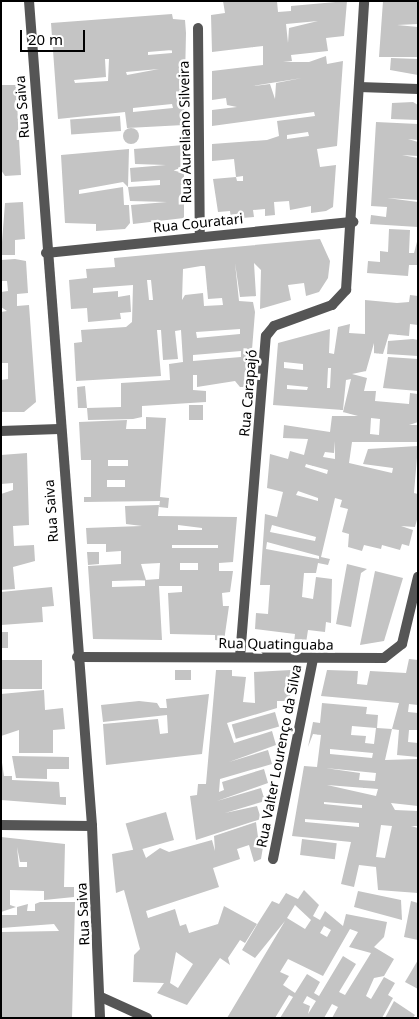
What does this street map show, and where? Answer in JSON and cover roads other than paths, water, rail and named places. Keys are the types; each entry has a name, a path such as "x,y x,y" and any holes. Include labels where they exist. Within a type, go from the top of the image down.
{"street":[{"name":"Rua Saiva","path":"29,1 59,429 92,826 101,998 100,1018"},
{"name":"Rua Carapajó","path":"240,657 266,336 274,326 340,300 349,277 364,1"},
{"name":"Rua Aureliano Silveira","path":"198,28 200,237"},
{"path":"359,87 418,89"},
{"name":"Rua Couratari","path":"46,253 353,222"},
{"path":"1,431 59,429"},
{"name":"Rua Quatinguaba","path":"77,657 313,658 392,655 402,644 418,578"},
{"name":"Rua Valter Lourenço da Silva","path":"272,859 313,658"},
{"path":"1,825 92,826"},
{"path":"101,998 147,1018"}]}
